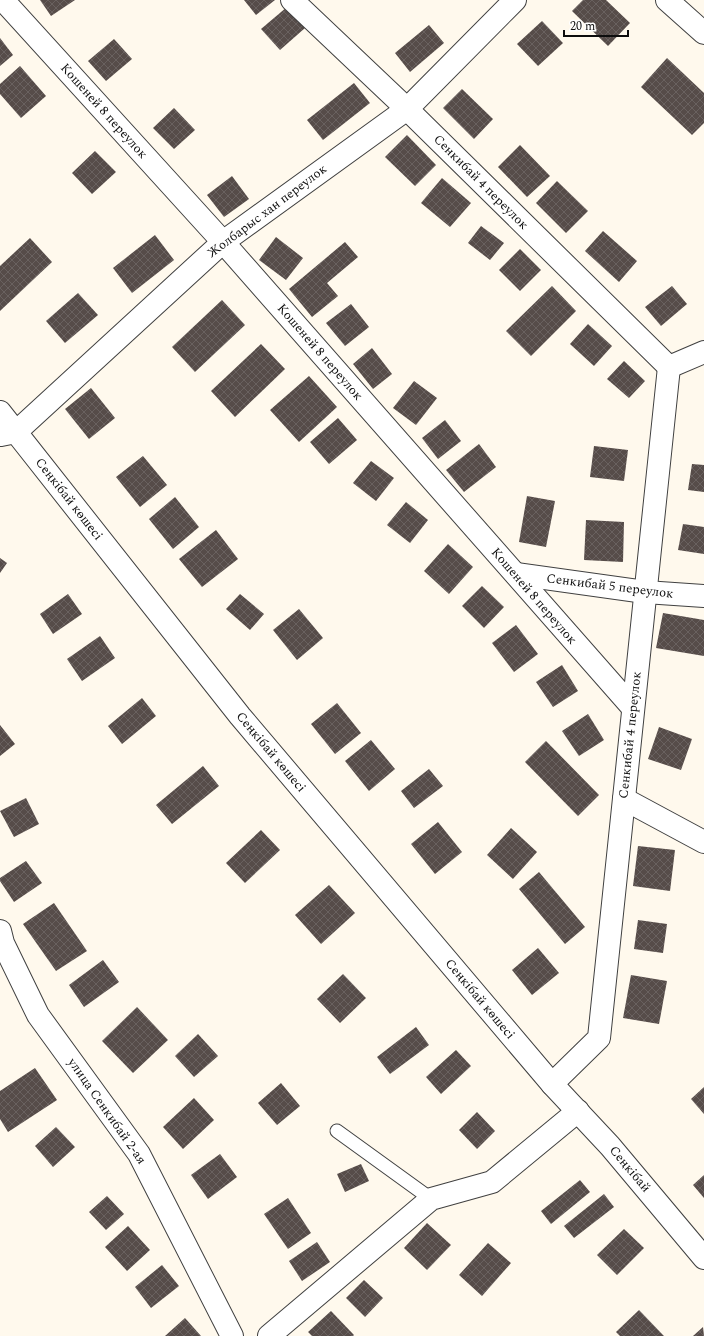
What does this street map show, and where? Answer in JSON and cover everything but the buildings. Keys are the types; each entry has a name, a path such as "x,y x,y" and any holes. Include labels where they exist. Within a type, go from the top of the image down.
{"street":[{"name":"Кошеней 8 переулок","path":"3,0 223,242 633,708"},
{"name":"Сенкибай 4 переулок","path":"292,0 406,109 669,367 599,1038 552,1084"},
{"name":"Жолбарыс хан переулок","path":"8,433 223,242 406,109 515,0"},
{"path":"667,0 704,33"},
{"path":"669,367 704,352"},
{"name":"Сеңкібай көшесі","path":"0,412 8,433 240,716 552,1084"},
{"name":"Сенкибай 5 переулок","path":"516,574 645,592 704,596"},
{"path":"624,799 704,842"},
{"name":"улица Сенкибай 2-ая","path":"0,931 3,943 38,1015 139,1154 232,1336"},
{"name":"Сеңкібай","path":"552,1084 610,1146 704,1258"},
{"path":"269,1336 431,1199 492,1182 578,1111"}],"lane":[{"path":"337,1131 431,1199"}]}
